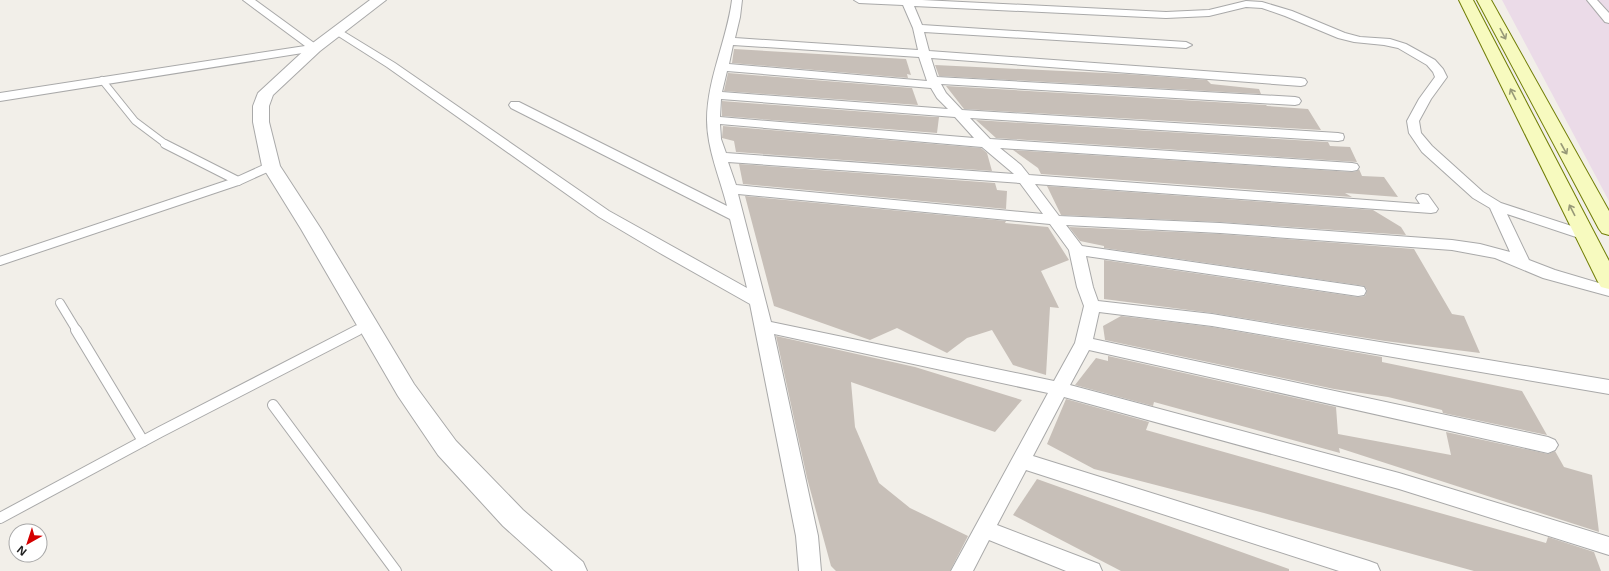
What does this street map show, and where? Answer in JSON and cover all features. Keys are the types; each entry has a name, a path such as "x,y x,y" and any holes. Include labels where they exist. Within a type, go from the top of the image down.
{"main road":[{"path":"1466,0 1609,282"},
{"path":"1484,0 1609,229"}],"street":[{"path":"248,0 315,48"},
{"path":"379,0 315,48 266,93 261,106 263,135 271,166 311,229 406,390 447,448 513,518 573,571"},
{"path":"737,0 735,16 715,95 713,120 715,139 730,189 764,326 807,536 810,571"},
{"path":"859,0 1166,16 1211,13 1249,2 1277,10 1354,39 1392,43 1402,46 1428,61 1440,70 1441,77 1418,109 1413,121 1415,133 1427,149 1478,195 1496,206 1585,235"},
{"path":"1592,0 1609,20"},
{"path":"907,2 918,28 924,55 933,82 941,95 958,114 986,143 1016,168 1056,220 1077,250 1085,287 1092,306 1084,343 962,571"},
{"path":"918,28 1186,45"},
{"path":"337,32 391,66 604,214 662,250 757,301"},
{"path":"729,41 1015,60 1301,82"},
{"path":"0,97 315,48"},
{"path":"722,67 933,82 1295,101"},
{"path":"715,95 958,114 1338,137"},
{"path":"515,105 737,216"},
{"path":"713,120 986,143 1352,167"},
{"path":"721,157 1432,209 1423,198"},
{"path":"730,189 1056,220 1220,228 1452,245 1480,249 1522,262 1549,274 1609,291"},
{"path":"1496,206 1522,262"},
{"path":"1077,250 1358,291"},
{"path":"1092,306 1212,320 1609,387"},
{"path":"764,326 1059,389 1399,481 1609,546"},
{"path":"1084,343 1548,445"},
{"path":"1021,460 1368,571"},
{"path":"984,529 1091,571"}],"lane":[{"path":"102,80 134,120 144,129 171,147 238,181"},
{"path":"0,261 238,181 271,166"},
{"path":"60,303 143,441"},
{"path":"0,518 143,441 367,325"},
{"path":"273,405 396,571"}],"shaded area":[{"path":"1502,0 1609,0 1609,201"}],"building":[{"path":"734,49 906,59 911,75 907,74 908,78 732,63"},
{"path":"935,65 1126,74 1207,80 1211,84 1259,89 1261,94 939,76"},
{"path":"728,73 912,88 918,105 724,91"},
{"path":"946,86 1266,105 1308,109 1321,130 964,109"},
{"path":"722,101 939,117 937,133 722,116"},
{"path":"976,120 1328,142 1330,146 1350,147 1357,162 996,138"},
{"path":"723,126 981,148 987,153 992,171 736,152 734,141 722,138"},
{"path":"1013,150 1352,172 1359,169 1362,176 1384,177 1398,197 1345,193 1352,197 1041,174 1038,168"},
{"path":"739,164 995,183 997,190 1007,191 1006,209 743,184"},
{"path":"1047,186 1373,210 1401,227 1406,235 1220,222 1061,215"},
{"path":"745,196 1006,221 1005,223 1048,227 1069,260 1041,271 1059,308 1050,307 1046,375 1013,365 992,330 967,338 947,353 897,328 870,340 774,306"},
{"path":"1069,227 1220,234 1414,249 1452,314 1464,316 1480,353 1385,341 1212,313 1104,299 1104,260 1358,297 1365,296 1367,290 1364,286 1358,285 1104,248 1104,246 1080,241"},
{"path":"1121,316 1212,327 1382,357 1382,362 1522,391 1547,435 1443,413 1442,410 1388,397 1334,389 1105,340 1103,326"},
{"path":"776,336 915,367 1022,400 995,432 851,382 855,427 879,483 910,508 968,536 950,571 836,571 831,566 807,478"},
{"path":"1108,356 1336,407 1338,434 1451,455 1446,432 1548,454 1555,451 1564,467 1592,475 1599,532 1339,448 1340,453 1154,402 1153,406 1075,385 1096,358 1108,361"},
{"path":"1066,399 1149,422 1146,430 1546,543 1548,537 1594,552 1601,571 1474,571 1264,513 1094,469 1047,444"},
{"path":"1037,479 1289,569 1289,571 1121,571 1013,515"}]}
